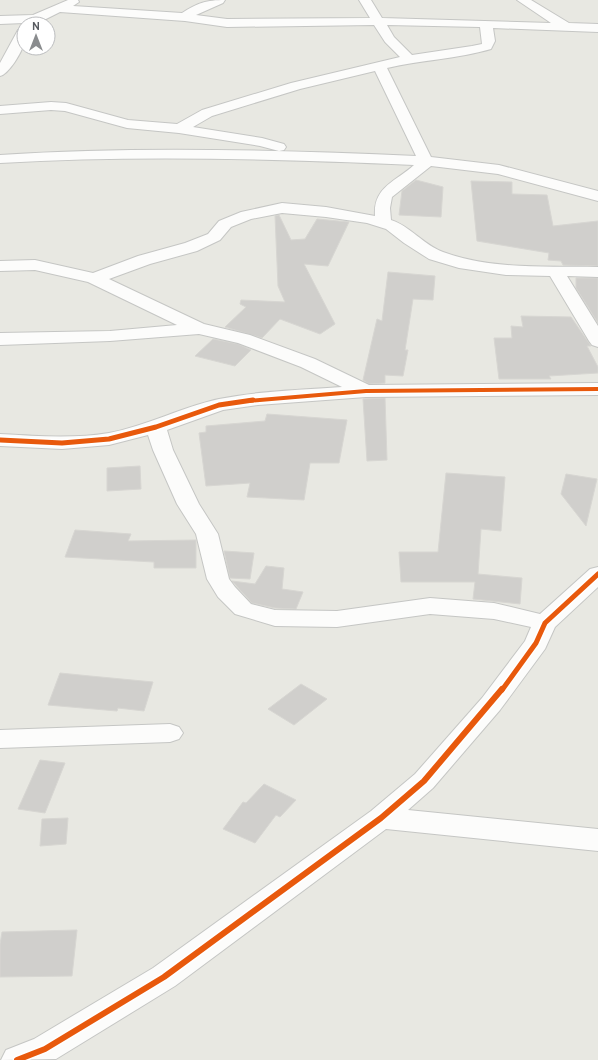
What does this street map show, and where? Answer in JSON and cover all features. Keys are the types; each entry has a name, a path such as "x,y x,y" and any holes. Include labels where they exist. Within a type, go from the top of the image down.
{"street":[{"path":"44,16 78,0"},
{"path":"185,17 198,8 219,0"},
{"path":"365,0 389,39 409,59"},
{"path":"523,0 563,25 594,37 598,42"},
{"path":"60,9 185,17 227,23 377,21 563,25 598,28"},
{"path":"0,20 16,20"},
{"path":"179,129 207,113 232,104 296,86 409,59 474,50 487,46 489,41 486,24"},
{"path":"0,72 9,60 16,46"},
{"path":"379,66 426,162"},
{"path":"0,110 51,106 66,107 127,124 179,129 262,142 313,156"},
{"path":"0,159 66,155 313,156 444,162 499,170 598,196"},
{"path":"383,223 382,208 385,195 414,174 426,162"},
{"path":"94,278 144,260 191,247 214,237 224,224 247,215 282,208 326,212 369,219 383,223 392,226 410,240 435,255 459,263 506,270 598,272"},
{"path":"0,266 35,265 64,270 94,278 200,329 244,339 308,363 366,391"},
{"path":"556,272 598,341"},
{"path":"0,339 110,336 200,329"},
{"path":"0,440 62,443 109,439 156,427 219,405 258,399 366,391 598,390"},
{"path":"156,427 163,450 188,504 207,534 218,579 226,592 243,609 275,618 337,619 430,606 494,611 545,622"},
{"path":"35,1056 164,977 381,818 424,781 490,704 536,643 545,622 598,574"},
{"path":"0,739 170,733"},
{"path":"381,818 598,840"}],"building":[{"path":"416,180 443,187 441,217 399,215 402,191"},
{"path":"471,181 512,182 512,194 547,195 553,226 598,221 598,266 563,265 561,261 548,260 549,253 477,241"},
{"path":"279,215 291,240 305,239 317,219 349,222 328,266 304,264 335,324 320,334 280,319 262,338 225,327 246,307 240,304 241,300 285,302 278,286 275,216"},
{"path":"388,272 435,276 433,300 413,299 405,350 408,350 403,376 385,375 385,383 369,384 363,380 377,319 382,321"},
{"path":"576,278 598,278 598,323 576,288"},
{"path":"521,316 571,317 591,346 587,346 598,367 598,373 549,376 551,379 499,379 494,338 512,338 511,326 523,327"},
{"path":"213,339 238,344 251,350 235,366 195,356"},
{"path":"385,398 387,460 367,461 363,399"},
{"path":"267,414 347,420 339,463 310,463 304,500 247,497 250,483 206,486 199,433 206,432 206,426 265,421"},
{"path":"140,466 141,489 107,491 107,468"},
{"path":"446,473 505,477 501,531 481,529 478,574 522,578 520,604 473,599 475,582 401,582 399,552 438,552"},
{"path":"566,474 597,479 586,526 561,494"},
{"path":"75,530 131,534 128,541 196,540 196,568 154,568 154,562 65,557"},
{"path":"224,551 254,553 250,579 230,578"},
{"path":"266,566 284,568 282,589 303,592 296,609 275,608 252,603 232,581 255,584"},
{"path":"60,673 153,682 144,711 118,708 117,711 48,705"},
{"path":"301,684 327,699 294,725 268,709"},
{"path":"40,760 65,763 45,813 18,809"},
{"path":"264,784 296,800 280,817 276,815 255,843 223,829 243,802 246,803"},
{"path":"68,818 66,844 40,846 42,819"},
{"path":"77,930 72,976 0,977 0,944 2,932"}],"cycle path":[{"path":"0,440 62,443 109,439 156,427 219,405 258,399 366,391 598,389"},
{"path":"17,1060 45,1049 164,977 381,818 424,781 491,704 536,643 545,623 598,574"}]}
